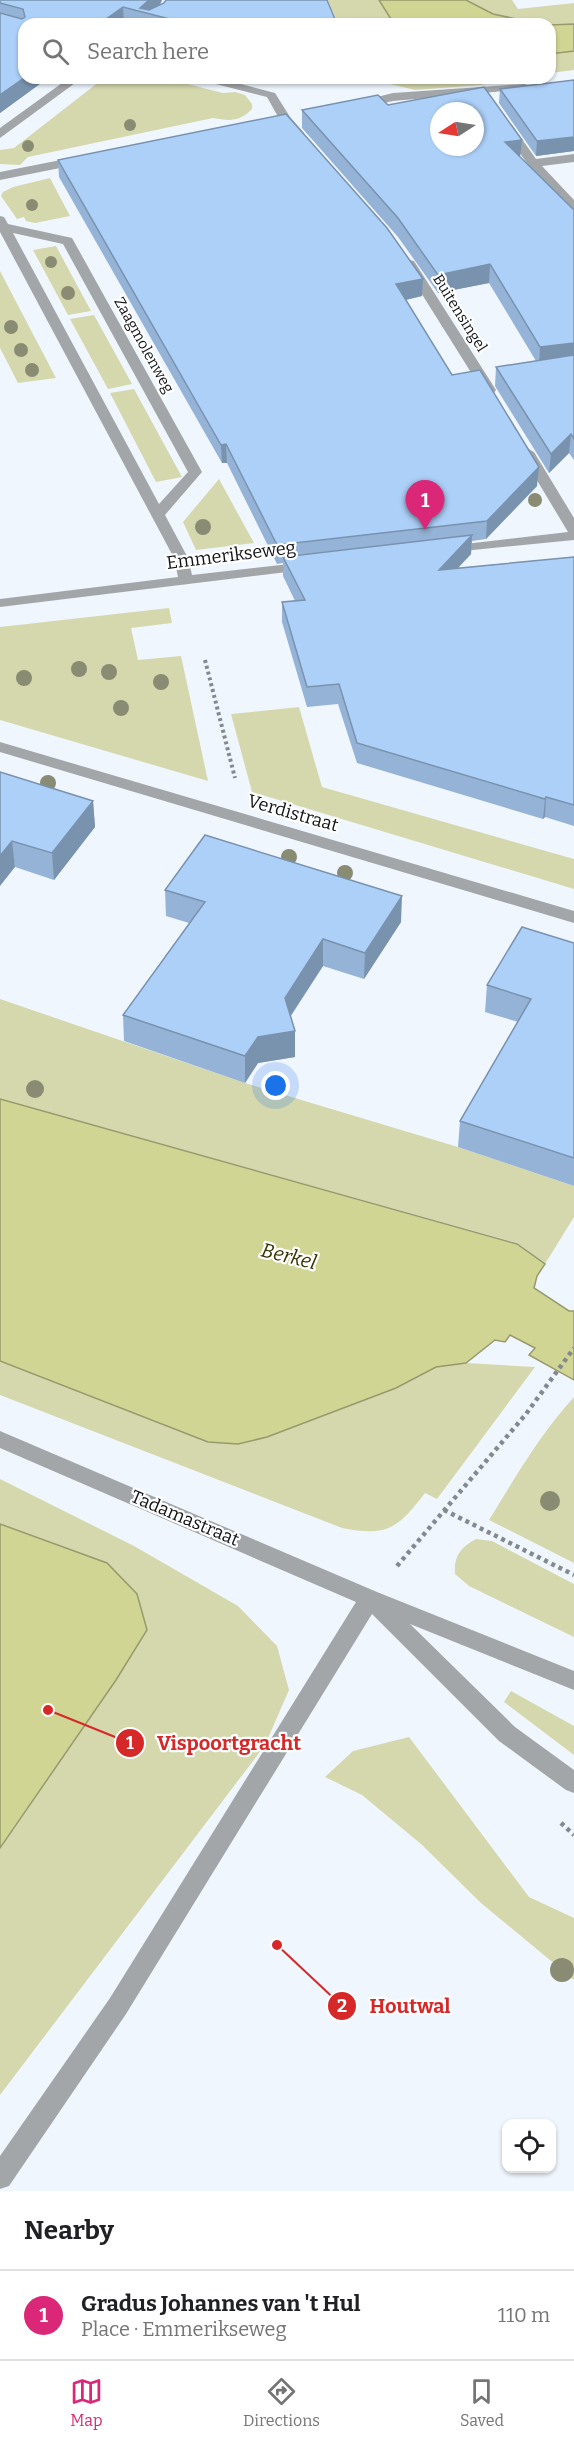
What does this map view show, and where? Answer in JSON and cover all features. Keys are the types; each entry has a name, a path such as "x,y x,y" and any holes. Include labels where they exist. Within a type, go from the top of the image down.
{"street":[{"path":"0,134 68,84"},
{"path":"228,84 271,95 281,120 308,144"},
{"path":"347,106 393,98 486,96 540,85"},
{"path":"281,120 301,115"},
{"path":"502,118 533,163 574,207"},
{"path":"0,176 95,158"},
{"path":"533,163 574,158"},
{"name":"Zaagmolenweg","path":"3,223 68,241 195,472 158,514"},
{"name":"Zaagmolenweg","path":"3,223 181,558 186,580"},
{"name":"Buitensingel","path":"399,250 488,379 495,400"},
{"path":"520,440 574,530"},
{"path":"435,551 574,536"},
{"name":"Emmerikseweg","path":"0,603 322,564"},
{"name":"Verdistraat","path":"0,747 574,917"},
{"name":"Tadamastraat","path":"0,1439 370,1598 574,1681"},
{"path":"0,2177 118,2006 370,1598"},
{"name":"Tadamastraat","path":"370,1598 507,1734 574,1784"}],"path":[{"path":"205,660 246,820"},
{"path":"370,1598 526,1414 574,1348"},
{"path":"444,1510 574,1575"}],"shaded area":[{"path":"328,0 379,0 390,18 336,18"},
{"path":"466,0 512,0 518,9 574,3 574,24 556,24 556,18 504,18"},
{"path":"574,51 574,70 556,72 556,53"},
{"path":"96,84 188,84 223,93 235,92 245,95 252,104 252,109 234,120 213,118 28,157 20,165 0,164 0,150 14,148"},
{"path":"390,84 484,84 482,85 415,90"},
{"path":"50,178 70,216 35,223 26,221 24,217 17,219 1,196 3,192 13,187"},
{"path":"56,246 91,311 68,315 33,250"},
{"path":"0,271 56,378 18,383 0,348"},
{"path":"94,315 132,384 108,389 70,319"},
{"path":"134,389 182,477 156,482 110,393"},
{"path":"219,479 254,543 196,550 183,522"},
{"path":"169,608 172,623 131,628 138,660 181,656 208,781 0,720 0,627"},
{"path":"299,707 322,787 574,859 574,889 252,792 231,714"},
{"path":"0,999 245,1083 458,1147 574,1186 574,1217 545,1264 517,1243 0,1099"},
{"path":"0,1361 208,1442 267,1437 396,1388 436,1367 466,1363 535,1367 437,1499 425,1493 399,1522 391,1527 358,1531 342,1528 0,1395"},
{"path":"574,1397 574,1563 489,1520 539,1441"},
{"path":"0,1479 134,1546 238,1606 277,1646 289,1690 265,1745 0,2095 0,1848 116,1680 108,1563 0,1524"},
{"path":"476,1539 492,1541 574,1584 574,1637 469,1586 455,1574 459,1553"},
{"path":"511,1691 574,1726 574,1755 504,1702"},
{"path":"409,1737 529,1897 574,1918 574,1980 481,1903 421,1844 362,1795 325,1777 353,1751"}],"water":[{"path":"379,0 466,0 493,14 512,18 390,18"},
{"path":"574,24 574,51 556,53 556,25"},
{"name":"Berkel","path":"0,1099 517,1244 545,1264 537,1276 534,1288 569,1311 574,1311 574,1380 529,1355 535,1348 510,1335 505,1342 495,1340 466,1363 436,1367 396,1388 267,1437 238,1444 208,1442 0,1361"},
{"path":"0,1524 107,1563 137,1594 147,1630 116,1680 0,1848"}],"building":[{"path":"0,0 149,0 140,8 149,10 166,0 327,0 334,18 166,18 123,7 107,18 24,18 23,9 0,3"},
{"path":"0,13 18,18 18,82 0,95"},
{"path":"574,80 574,137 537,141 500,89"},
{"path":"484,87 522,140 505,142 574,210 574,343 540,347 490,264 438,275 398,218 302,110 378,95 388,105"},
{"path":"286,114 387,228 423,279 396,284 452,375 480,370 539,467 487,521 277,545 226,444 221,445 58,160"},
{"path":"574,355 574,439 571,434 551,454 496,367"},
{"path":"472,535 439,570 574,557 574,805 546,797 545,799 357,743 339,684 307,687 282,602 305,600 283,557"},
{"path":"0,772 93,801 52,853 12,841 0,856"},
{"path":"205,835 402,896 365,953 323,939 285,998 295,1031 258,1037 245,1056 123,1015 205,902 165,890"},
{"path":"522,927 574,943 574,1158 460,1121 531,999 487,985"}],"place":[{"name":"Gradus Johannes van 't Hul","path":"425,530"},
{"name":"Vispoortgracht","path":"48,1710"},
{"name":"Houtwal","path":"277,1945"}]}
